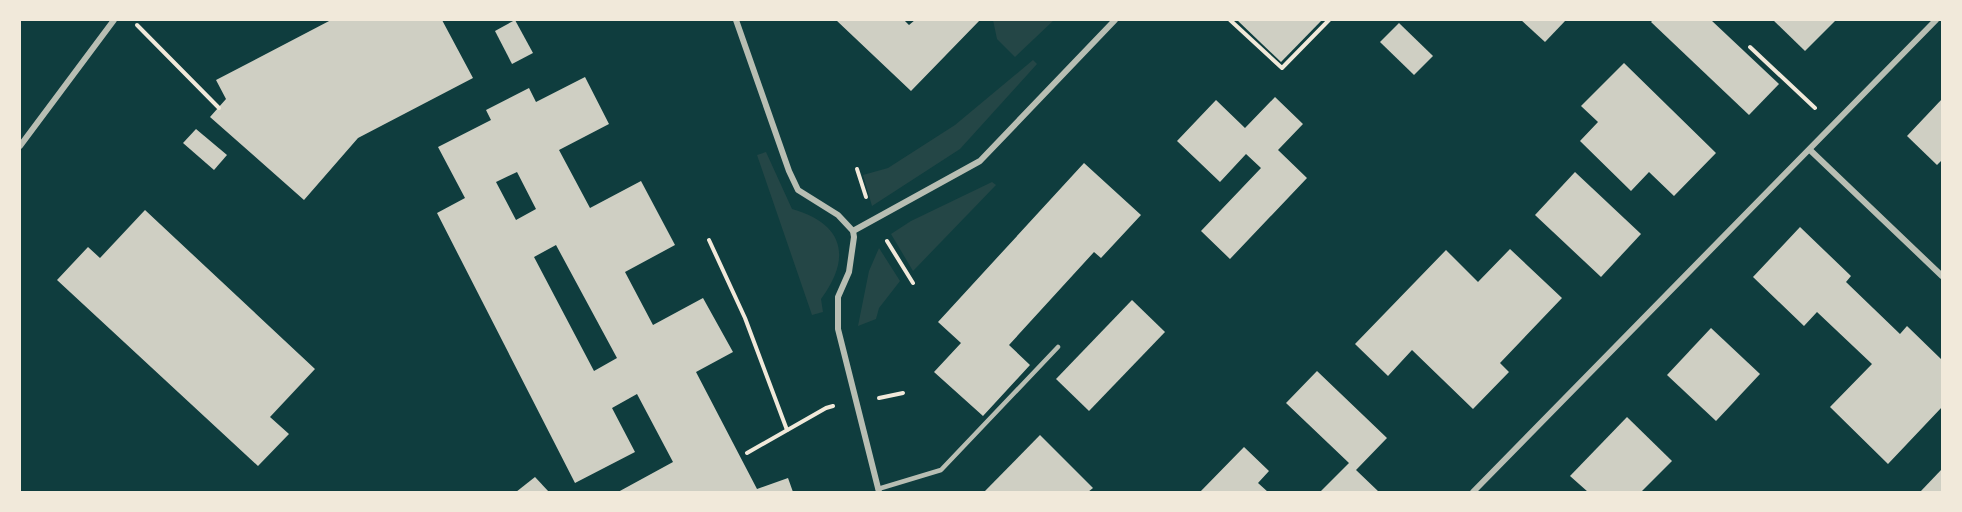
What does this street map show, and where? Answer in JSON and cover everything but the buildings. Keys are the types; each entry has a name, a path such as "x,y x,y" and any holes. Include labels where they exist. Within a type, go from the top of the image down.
{"street":[{"path":"20,146 114,20"},
{"path":"735,20 789,171 798,190 838,215 853,231 849,272 838,297 838,329 879,490"},
{"path":"853,231 980,161 1115,20"},
{"path":"1473,492 1936,20"},
{"path":"1810,150 1942,276"}],"lane":[{"path":"879,490 941,470 1058,347"}],"path":[{"path":"131,20 219,108"},
{"path":"1230,20 1282,68 1329,20"},
{"path":"1750,47 1807,100"},
{"path":"709,240 745,318 787,430"},
{"path":"747,453 826,408 903,393"}],"shaded area":[{"path":"993,20 1054,20 1015,57 997,39"},
{"path":"1033,60 1037,64 960,149 872,206 863,175 888,168 955,125"},
{"path":"766,152 792,209 823,223 838,244 837,269 821,299 823,312 812,315 757,155"},
{"path":"992,182 996,185 913,271 891,234 911,221"},
{"path":"879,248 900,281 879,308 876,319 858,326 869,271"}]}
